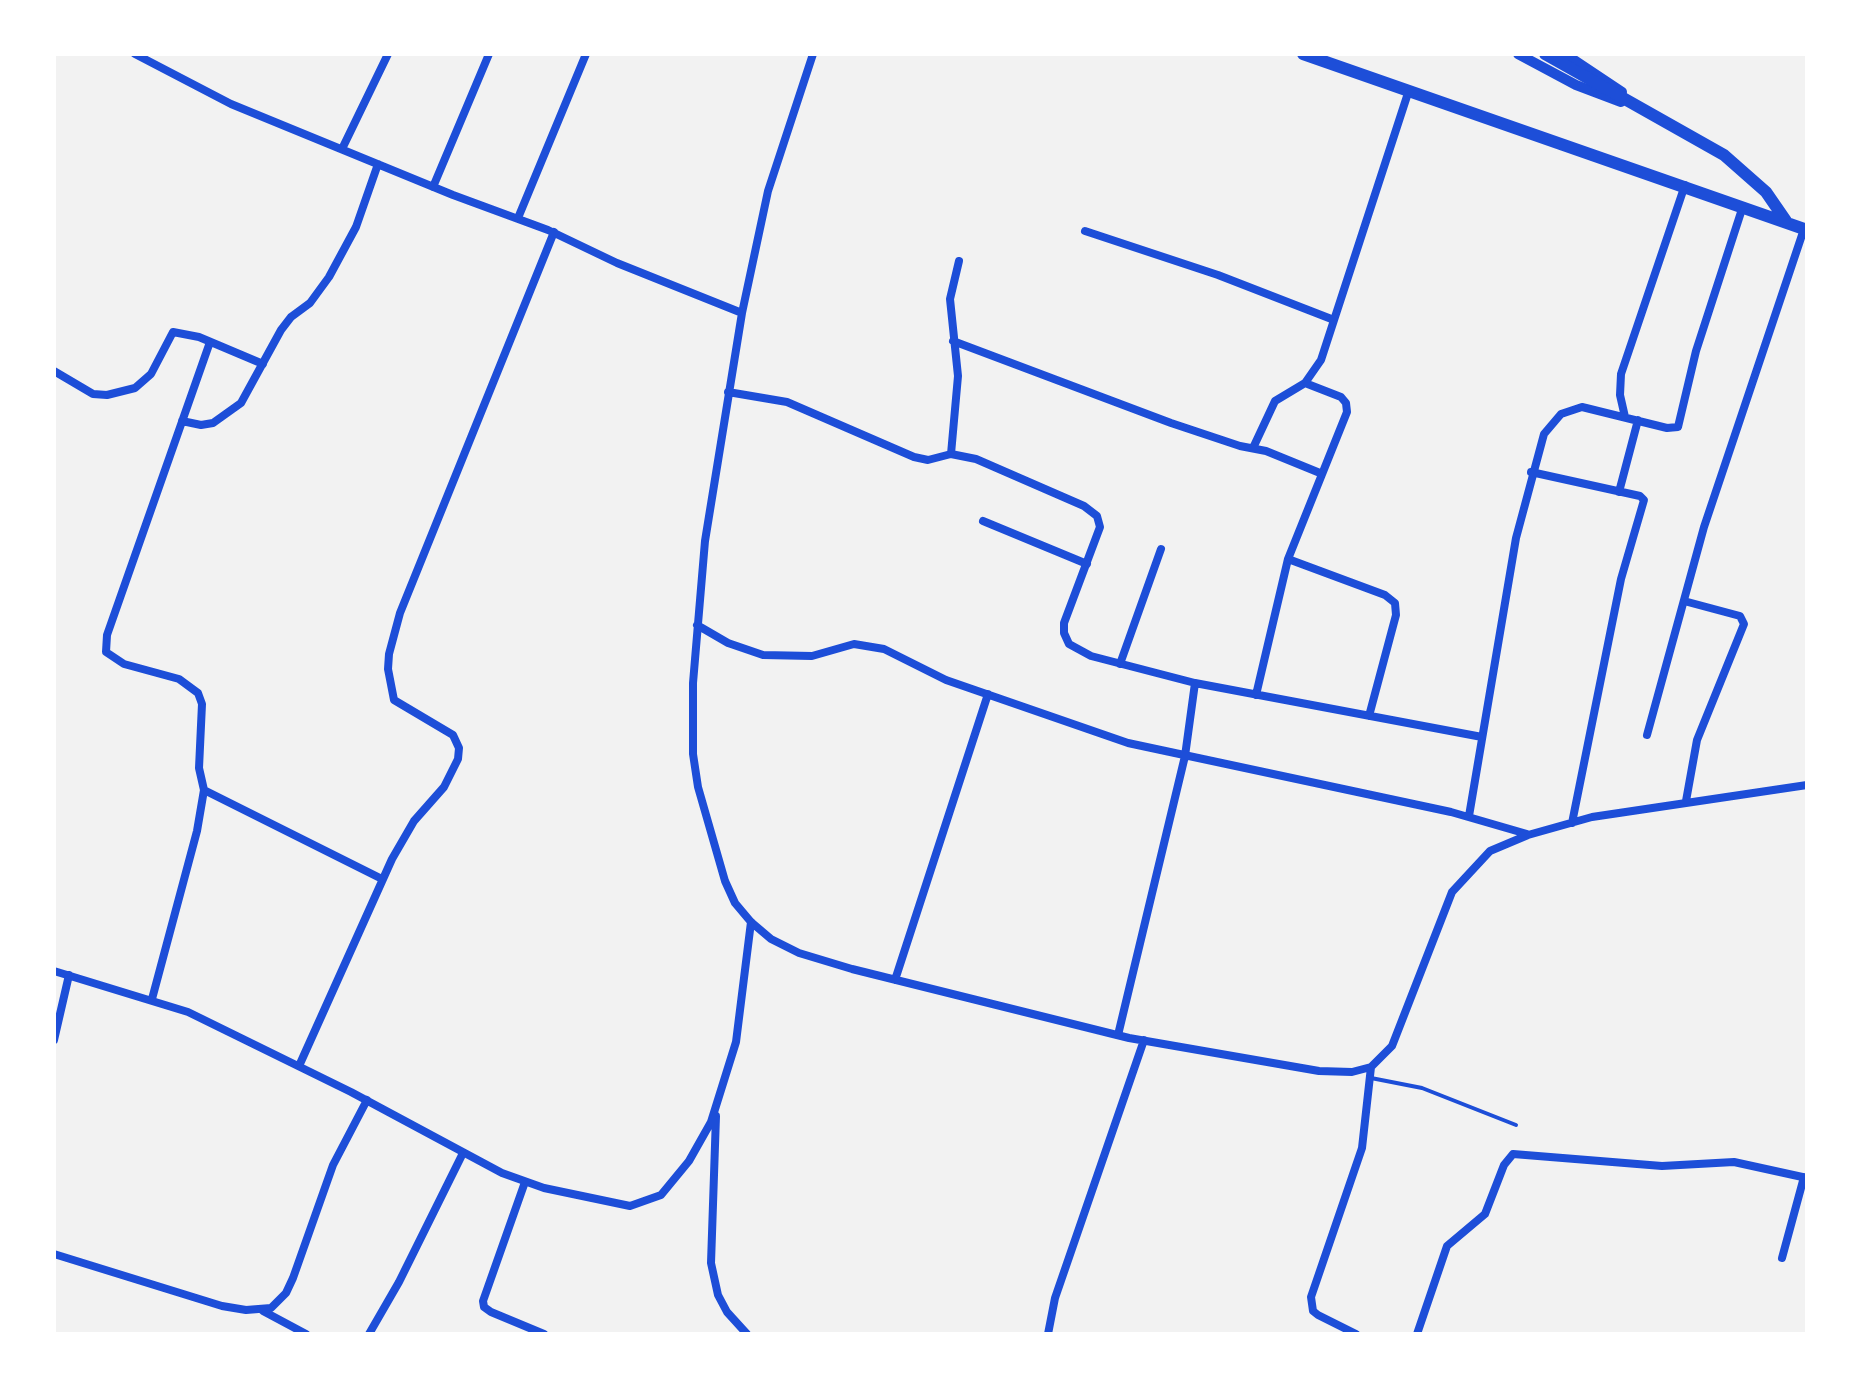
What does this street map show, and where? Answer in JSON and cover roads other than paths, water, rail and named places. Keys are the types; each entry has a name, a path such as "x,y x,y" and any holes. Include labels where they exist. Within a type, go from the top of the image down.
{"highway":[{"path":"1303,54 1806,229"},
{"path":"1545,54 1724,155 1766,192 1786,221"}],"street":[{"path":"135,54 231,104 433,187 554,232 630,269 742,313"},
{"path":"342,149 388,54"},
{"path":"433,187 489,54"},
{"path":"518,218 586,54"},
{"path":"813,54 768,191 742,313 705,541 697,625 693,728 698,787 725,881 735,903 751,922 799,953 895,980 1118,1035 1319,1071 1352,1072 1371,1067 1383,1059 1402,1024 1452,892 1490,851 1528,835 1572,823 1686,801 1807,785"},
{"path":"1518,54 1576,85 1649,112"},
{"path":"1565,54 1649,112"},
{"path":"1253,448 1275,401 1305,383 1321,360 1409,90"},
{"path":"182,421 201,425 226,416 250,390 281,330 291,317 310,303 329,277 356,227 378,164"},
{"path":"1625,417 1620,395 1621,374 1685,185"},
{"path":"1469,816 1516,538 1531,472 1544,434 1561,414 1582,407 1671,429 1678,427 1696,351 1743,206"},
{"path":"1647,735 1704,527 1806,229"},
{"path":"1085,231 1218,275 1334,320"},
{"path":"299,1066 382,879 414,821 452,774 459,748 444,728 394,700 388,669 394,632 554,232"},
{"path":"951,454 958,392 950,299 959,261"},
{"path":"54,371 76,387 107,395 135,388 143,383 173,332 210,342 263,364"},
{"path":"953,341 1171,423 1320,473"},
{"path":"152,999 197,831 204,790 199,768 202,704 198,693 179,679 111,658 105,644 210,342"},
{"path":"1256,695 1288,559 1320,473 1342,429 1346,403 1341,397 1305,383"},
{"path":"728,392 787,402 914,457 928,460 951,454 976,459 1084,506 1097,516 1100,527 1064,623 1064,633 1078,649 1120,664 1195,683 1482,737"},
{"path":"1619,492 1638,420"},
{"path":"1531,472 1642,497 1644,503 1621,579 1572,823"},
{"path":"983,521 1087,564"},
{"path":"1120,664 1161,549"},
{"path":"1288,559 1385,595 1395,603 1396,615 1369,716"},
{"path":"1684,601 1740,616 1744,624 1694,749 1686,801"},
{"path":"697,625 728,643 763,655 812,656 854,644 875,647 946,680 1128,743 1469,816 1528,835"},
{"path":"1118,1035 1185,756 1195,683"},
{"path":"895,980 988,694"},
{"path":"204,790 382,879"},
{"path":"54,971 188,1012 525,1182 617,1204 643,1204 661,1195 678,1176 700,1144 717,1107 738,1033 751,922"},
{"path":"54,1040 69,975"},
{"path":"1048,1334 1055,1298 1144,1040"},
{"path":"1356,1334 1318,1315 1311,1303 1362,1148 1371,1067"},
{"path":"262,1311 271,1308 286,1293 309,1241 333,1165 367,1100"},
{"path":"717,1107 711,1263 718,1295 727,1312 747,1334"},
{"path":"369,1334 399,1282 463,1153"},
{"path":"1417,1334 1447,1246 1485,1214 1504,1165 1513,1154 1662,1166 1734,1162 1805,1177 1782,1258"},
{"path":"525,1182 483,1301 484,1307 491,1312 544,1334"},
{"path":"54,1265 57,1255 222,1306 262,1311 306,1334"}],"lane":[{"path":"1371,1078 1422,1088 1516,1125"}]}
